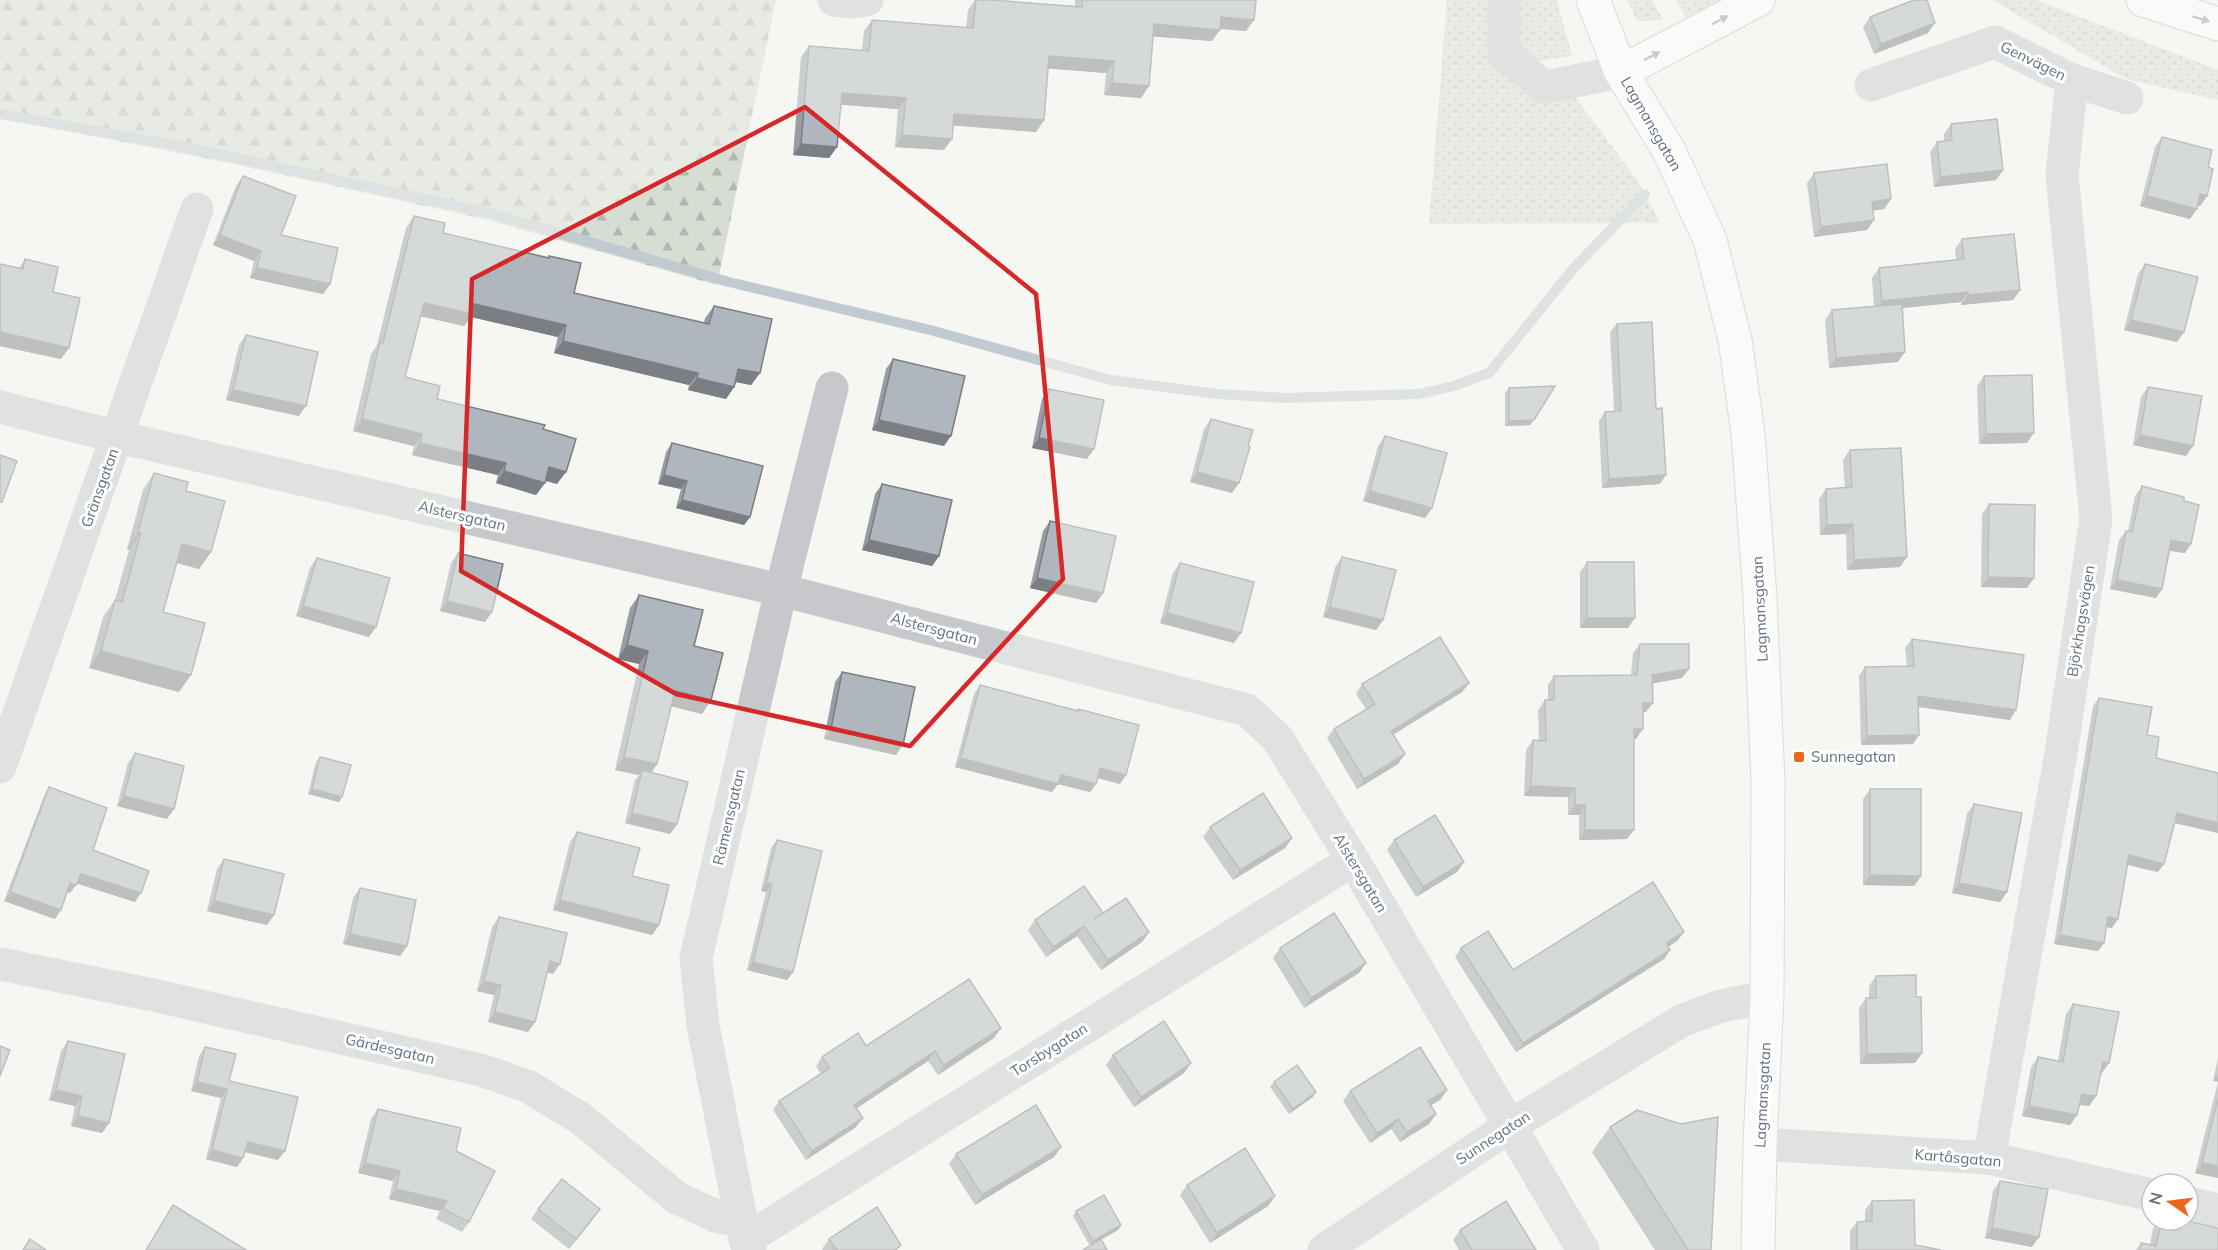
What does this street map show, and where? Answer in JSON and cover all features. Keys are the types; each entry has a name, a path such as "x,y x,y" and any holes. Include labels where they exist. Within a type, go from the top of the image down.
{"street":[{"path":"834,0 852,2 867,0"},
{"path":"1504,0 1504,54 1544,87 1621,72 1758,0"},
{"name":"Lagmansgatan","path":"1593,0 1621,72 1669,151 1710,240 1735,340 1748,433 1760,608 1768,781 1767,997 1758,1250"},
{"path":"2143,0 2218,24"},
{"name":"Genvägen","path":"1871,85 1995,42 2072,80 2127,98"},
{"name":"Björkhagsvägen","path":"1989,1158 2059,765 2096,519 2062,175 2072,80"},
{"name":"Gränsgatan","path":"0,767 197,209"},
{"name":"Rämensgatan","path":"745,1237 703,1025 696,958 781,590 832,388"},
{"name":"Alstersgatan","path":"0,407 118,437 781,590 1247,710 1277,738 1353,860 1583,1250"},
{"name":"Torsbygatan","path":"745,1237 1353,860"},
{"name":"Gärdesgatan","path":"0,964 56,974 481,1070 527,1086 580,1118 677,1198 716,1216 745,1237"},
{"name":"Sunnegatan","path":"1324,1250 1510,1126 1681,1021 1721,1006 1767,997"},
{"name":"Kartåsgatan","path":"1760,1144 1989,1158 2140,1192"},
{"path":"2200,1206 2218,1210"}],"highlighted area":[{"path":"805,107 1036,294 1063,579 910,746 676,694 461,571 472,279"}],"green space":[{"path":"0,0 776,0 717,285 488,220 229,163 0,118"},
{"path":"1447,0 1489,0 1493,61 1519,89 1552,100 1575,97 1638,181 1660,223 1429,224"},
{"path":"1514,0 1557,0 1572,56 1537,61 1514,43"},
{"path":"1627,0 1652,0 1663,20 1637,21"},
{"path":"1676,0 1721,0 1687,20"},
{"path":"1992,0 2036,0 2218,70 2218,100 2126,79"}],"building":[{"path":"976,0 1082,7 1082,0 1256,0 1254,20 1221,17 1220,30 1154,24 1149,86 1112,83 1114,61 1049,56 1044,120 954,114 952,139 902,135 906,98 842,93 837,147 801,144 809,46 869,51 872,20 973,28"},
{"path":"1914,0 1927,0 1935,23 1881,44 1870,17"},
{"path":"1997,119 2003,170 1941,177 1937,142 1952,140 1951,124"},
{"path":"2162,137 2212,150 2208,167 2213,169 2207,196 2200,194 2197,209 2147,196"},
{"path":"1887,164 1891,199 1872,202 1874,220 1821,227 1814,173"},
{"path":"243,176 296,196 281,235 338,248 330,284 257,268 261,251 220,235"},
{"path":"414,216 445,223 443,233 549,258 549,256 581,263 574,293 709,324 714,306 772,319 760,373 738,369 734,387 697,378 698,373 563,341 566,325 474,304 472,314 424,303 405,377 440,386 437,399 545,425 543,429 576,439 566,472 549,467 545,483 504,471 506,463 420,443 422,434 362,419"},
{"path":"2014,234 2020,290 1968,295 1968,292 1882,301 1879,268 1964,259 1962,239"},
{"path":"25,259 58,267 53,292 80,298 69,348 0,332 0,264 23,269"},
{"path":"2145,264 2198,277 2184,332 2131,320"},
{"path":"1902,304 1905,352 1836,358 1832,310"},
{"path":"1652,322 1656,409 1662,408 1666,475 1609,479 1605,412 1621,411 1617,324"},
{"path":"246,335 318,352 306,406 233,390"},
{"path":"893,359 965,376 951,436 879,420"},
{"path":"2032,375 2034,433 1986,434 1984,376"},
{"path":"1555,386 1534,420 1509,421 1509,388"},
{"path":"2148,387 2202,396 2193,446 2140,435"},
{"path":"1049,389 1104,400 1094,449 1039,438"},
{"path":"1211,419 1253,430 1239,483 1197,472"},
{"path":"1385,436 1447,453 1432,508 1370,491"},
{"path":"672,443 763,466 750,517 682,500 687,481 664,475"},
{"path":"1901,448 1907,557 1854,560 1853,524 1827,525 1826,489 1852,487 1850,450"},
{"path":"0,455 17,461 2,502 0,502"},
{"path":"154,473 188,482 186,491 225,501 211,552 182,544 163,612 205,623 191,675 101,651 115,600 122,602 141,533 138,532"},
{"path":"882,484 952,500 939,556 869,540"},
{"path":"2142,486 2184,497 2184,501 2199,505 2191,544 2171,540 2162,589 2117,580 2126,531 2132,532"},
{"path":"1989,504 2035,505 2034,578 1988,577"},
{"path":"1050,521 1116,536 1103,593 1037,578"},
{"path":"458,553 503,564 492,612 447,601"},
{"path":"1342,557 1396,570 1383,620 1330,607"},
{"path":"317,558 390,578 376,627 303,606"},
{"path":"1587,562 1634,562 1635,618 1587,618"},
{"path":"1180,563 1254,582 1241,633 1167,613"},
{"path":"639,595 703,610 694,646 723,653 711,700 675,691 657,764 624,757 648,651 627,645"},
{"path":"1440,637 1469,683 1391,731 1405,754 1364,779 1334,729 1375,704 1362,684"},
{"path":"1912,639 2024,655 2016,710 1918,696 1919,735 1867,736 1865,667 1914,666"},
{"path":"1640,644 1689,644 1689,669 1652,675 1653,703 1643,703 1643,729 1634,729 1634,830 1585,830 1585,805 1575,805 1575,788 1531,786 1533,740 1546,741 1545,700 1554,700 1554,676 1637,675"},
{"path":"842,672 915,687 903,745 831,729"},
{"path":"980,685 1139,725 1126,775 1100,768 1096,784 1061,775 1058,784 961,758"},
{"path":"2099,698 2152,707 2147,735 2159,737 2156,758 2218,773 2218,823 2177,813 2164,864 2129,855 2118,919 2108,917 2104,943 2060,935"},
{"path":"135,753 184,766 174,809 124,796"},
{"path":"320,757 351,765 342,797 312,789"},
{"path":"642,770 688,782 677,824 632,813"},
{"path":"49,787 107,808 93,850 149,871 141,893 81,874 76,885 70,883 61,910 10,892"},
{"path":"1870,789 1921,789 1921,876 1870,875"},
{"path":"1263,793 1292,838 1240,870 1210,827"},
{"path":"1974,804 2022,813 2007,892 1959,883"},
{"path":"1435,815 1464,862 1423,887 1394,840"},
{"path":"577,832 640,848 632,876 669,885 659,925 560,900"},
{"path":"777,840 822,851 793,972 753,962 772,884 766,883"},
{"path":"224,859 284,874 274,915 214,901"},
{"path":"1653,882 1684,932 1666,943 1670,950 1523,1043 1461,948 1488,931 1513,970"},
{"path":"1084,886 1103,913 1094,919 1126,898 1149,932 1108,960 1084,926 1053,947 1035,920"},
{"path":"360,888 416,900 407,946 350,934"},
{"path":"1334,913 1366,963 1311,998 1280,948"},
{"path":"499,917 567,933 560,964 550,961 535,1022 495,1012 501,985 484,981"},
{"path":"1916,975 1916,997 1921,997 1922,1053 1867,1054 1866,998 1876,998 1876,976"},
{"path":"969,979 1001,1028 944,1065 935,1051 854,1105 863,1118 812,1151 779,1101 830,1068 822,1057 858,1033 866,1046"},
{"path":"2073,1004 2119,1012 2109,1063 2103,1062 2096,1096 2082,1094 2077,1115 2029,1106 2038,1057 2063,1062"},
{"path":"1164,1021 1191,1063 1141,1097 1113,1055"},
{"path":"68,1041 125,1054 109,1123 78,1116 82,1096 56,1090"},
{"path":"0,1046 10,1050 0,1076"},
{"path":"205,1047 236,1054 229,1081 298,1097 285,1151 248,1142 243,1158 212,1150 227,1089 197,1082"},
{"path":"1420,1047 1447,1090 1428,1101 1436,1114 1407,1132 1398,1119 1377,1133 1350,1091"},
{"path":"1297,1065 1316,1092 1293,1109 1274,1082"},
{"path":"2218,1099 2218,1166 2202,1163"},
{"path":"1036,1105 1061,1147 982,1195 956,1154"},
{"path":"378,1109 461,1128 456,1151 495,1171 469,1222 443,1209 447,1201 396,1189 400,1171 365,1163"},
{"path":"1637,1110 1681,1124 1718,1117 1711,1250 1688,1250 1610,1127"},
{"path":"1245,1148 1275,1196 1217,1233 1187,1185"},
{"path":"562,1179 600,1209 576,1239 538,1209"},
{"path":"2000,1181 2048,1189 2039,1237 1992,1228"},
{"path":"1104,1195 1121,1225 1093,1241 1076,1211"},
{"path":"1914,1200 1915,1245 1941,1250 1857,1250 1857,1222 1872,1221 1872,1201"},
{"path":"1506,1201 1536,1250 1472,1250 1460,1230"},
{"path":"173,1205 246,1250 146,1250"},
{"path":"877,1207 901,1245 895,1250 837,1250 829,1239"},
{"path":"2200,1224 2218,1228 2218,1250 2140,1250 2141,1243 2156,1246 2159,1232 2200,1232"},
{"path":"30,1239 46,1250 23,1250"},
{"path":"1101,1239 1107,1250 1083,1250"}],"waterway":[{"path":"0,114 180,146 489,213 729,282 930,330 1111,380 1217,394 1285,398 1419,394 1454,386 1489,373 1573,269 1645,194"}],"place":[{"name":"Sunnegatan","path":"1799,757"}]}
